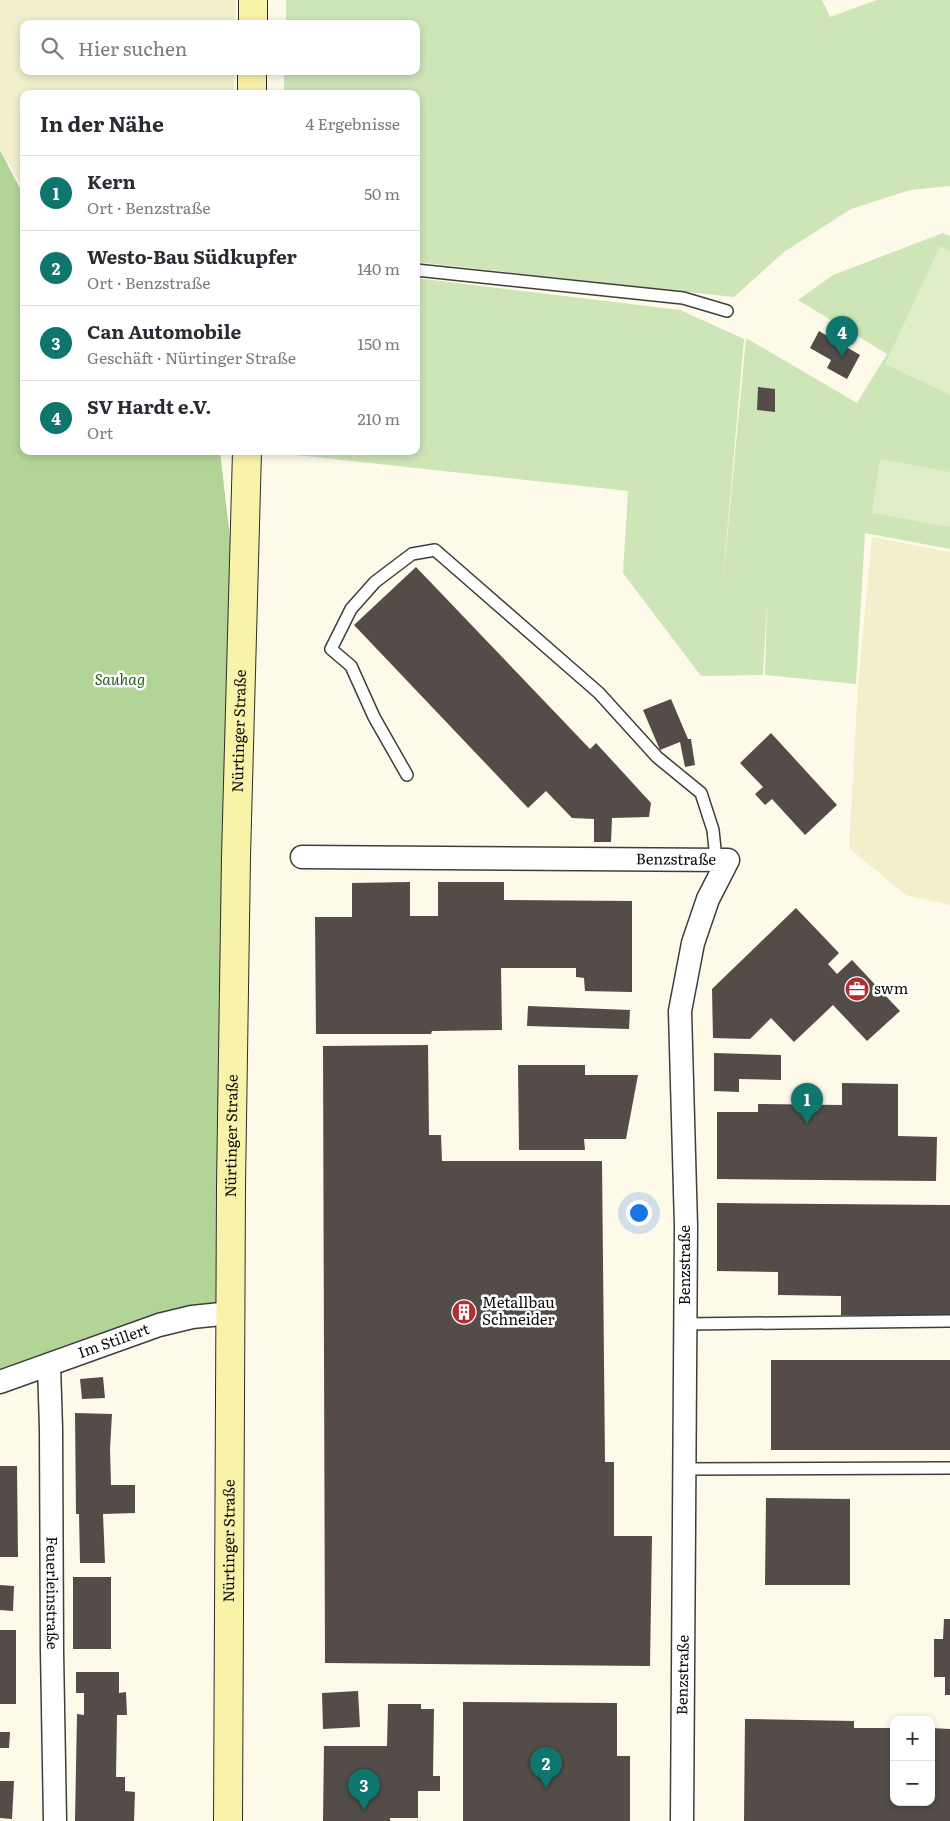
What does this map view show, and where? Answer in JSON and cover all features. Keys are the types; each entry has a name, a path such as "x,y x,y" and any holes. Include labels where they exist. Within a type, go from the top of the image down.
{"main road":[{"path":"253,20 254,0"},
{"path":"252,75 252,90"},
{"name":"Nürtinger Straße","path":"228,1821 236,857 247,455"}],"street":[{"name":"Benzstraße","path":"302,857 728,860 708,899 693,944 680,1010 686,1226 682,1821"},
{"name":"Im Stillert","path":"0,1382 159,1326 192,1317 231,1313"},
{"name":"Feuerleinstraße","path":"49,1365 52,1429 52,1651 55,1821"}],"lane":[{"path":"420,270 683,298 727,311"},
{"path":"407,775 374,716 351,666 331,649 351,609 375,582 412,554 435,550 599,693 657,757 701,794 713,830 716,859"},
{"name":"Benzstraße","path":"684,1324 950,1321"},
{"path":"683,1468 950,1468"}],"shaded area":[{"path":"0,0 236,0 235,20 20,20 20,75 234,75 234,90 20,90 20,182 0,149"},
{"path":"872,537 950,552 950,905 906,895 849,848 858,686"}],"green space":[{"path":"286,0 822,0 830,17 877,0 950,0 950,186 910,190 851,209 784,252 734,297 420,262 420,90 284,90 284,75 420,75 420,20 286,20"},
{"name":"Sauhag","path":"0,150 20,188 20,455 220,455 242,643 231,1313 0,1382"},
{"path":"943,233 950,236 950,549 865,533 856,684 765,675 767,600 763,675 701,676 623,573 628,491 296,455 420,455 420,278 680,310 744,339 722,592 746,338 857,403 887,354 798,300 833,275"},
{"path":"940,246 950,251 950,395 885,364"},
{"path":"880,459 950,472 950,527 872,513"}],"building":[{"path":"819,331 860,355 847,379 827,368 831,360 810,348"},
{"path":"758,387 775,389 775,412 757,410"},
{"path":"416,567 590,749 596,743 651,803 649,817 612,818 611,842 594,842 594,819 572,818 546,791 528,808 354,625"},
{"path":"671,699 688,739 691,739 695,765 685,767 680,742 660,750 643,710"},
{"path":"771,733 837,805 805,835 772,799 765,805 755,794 763,787 740,763"},
{"path":"410,882 410,916 438,916 438,882 504,882 504,900 632,901 632,992 585,991 584,978 576,977 576,968 501,968 502,1030 432,1031 431,1034 316,1034 315,917 352,917 352,883"},
{"path":"796,908 839,953 828,964 837,974 852,960 900,1011 867,1041 833,1005 794,1042 771,1018 750,1039 713,1038 712,989"},
{"path":"528,1006 630,1010 629,1029 527,1026"},
{"name":"Metallbau Schneider","path":"428,1045 429,1135 441,1135 442,1161 602,1161 605,1462 614,1462 614,1536 652,1536 650,1666 325,1663 323,1046"},
{"path":"714,1053 781,1055 781,1080 739,1079 739,1092 714,1091"},
{"path":"518,1065 585,1065 585,1075 638,1075 626,1139 584,1139 585,1150 519,1150"},
{"path":"842,1083 898,1084 898,1136 937,1137 936,1181 717,1179 717,1112 758,1112 758,1104 842,1105"},
{"path":"717,1203 950,1205 950,1316 841,1315 841,1296 778,1295 778,1272 717,1271"},
{"path":"771,1360 950,1360 950,1450 771,1450"},
{"path":"103,1377 105,1398 82,1399 80,1379"},
{"path":"75,1413 112,1414 110,1449 111,1485 135,1485 135,1513 103,1514 105,1563 80,1563 79,1514 76,1514"},
{"path":"0,1466 17,1466 18,1557 0,1557"},
{"path":"766,1498 850,1499 850,1585 765,1585"},
{"path":"73,1577 111,1577 111,1649 73,1649"},
{"path":"0,1585 14,1586 13,1611 0,1610"},
{"path":"944,1619 950,1619 950,1695 945,1695 945,1677 934,1677 934,1639 943,1639"},
{"path":"0,1630 16,1630 16,1704 0,1704"},
{"path":"76,1672 119,1672 119,1693 126,1692 127,1715 117,1715 116,1777 125,1777 125,1791 135,1792 134,1821 75,1821 77,1714 84,1715 84,1693 76,1693"},
{"path":"358,1691 360,1727 323,1729 322,1693"},
{"path":"463,1702 617,1703 617,1756 630,1756 630,1821 463,1821"},
{"path":"388,1704 421,1704 421,1709 434,1709 433,1776 440,1776 440,1791 418,1791 418,1818 390,1818 390,1821 323,1821 324,1746 387,1746"},
{"path":"745,1719 854,1721 854,1728 890,1728 890,1806 935,1806 935,1728 950,1729 950,1821 744,1821"},
{"path":"0,1732 10,1732 9,1748 0,1748"},
{"path":"0,1781 14,1781 12,1819 0,1818"}],"place":[{"name":"SV Hardt e.V.","path":"842,357"},
{"name":"swm","path":"857,989"},
{"name":"Kern","path":"807,1124"},
{"name":"Metallbau Schneider","path":"464,1312"},
{"name":"Westo-Bau Südkupfer","path":"546,1788"},
{"name":"Can Automobile","path":"364,1810"}]}
